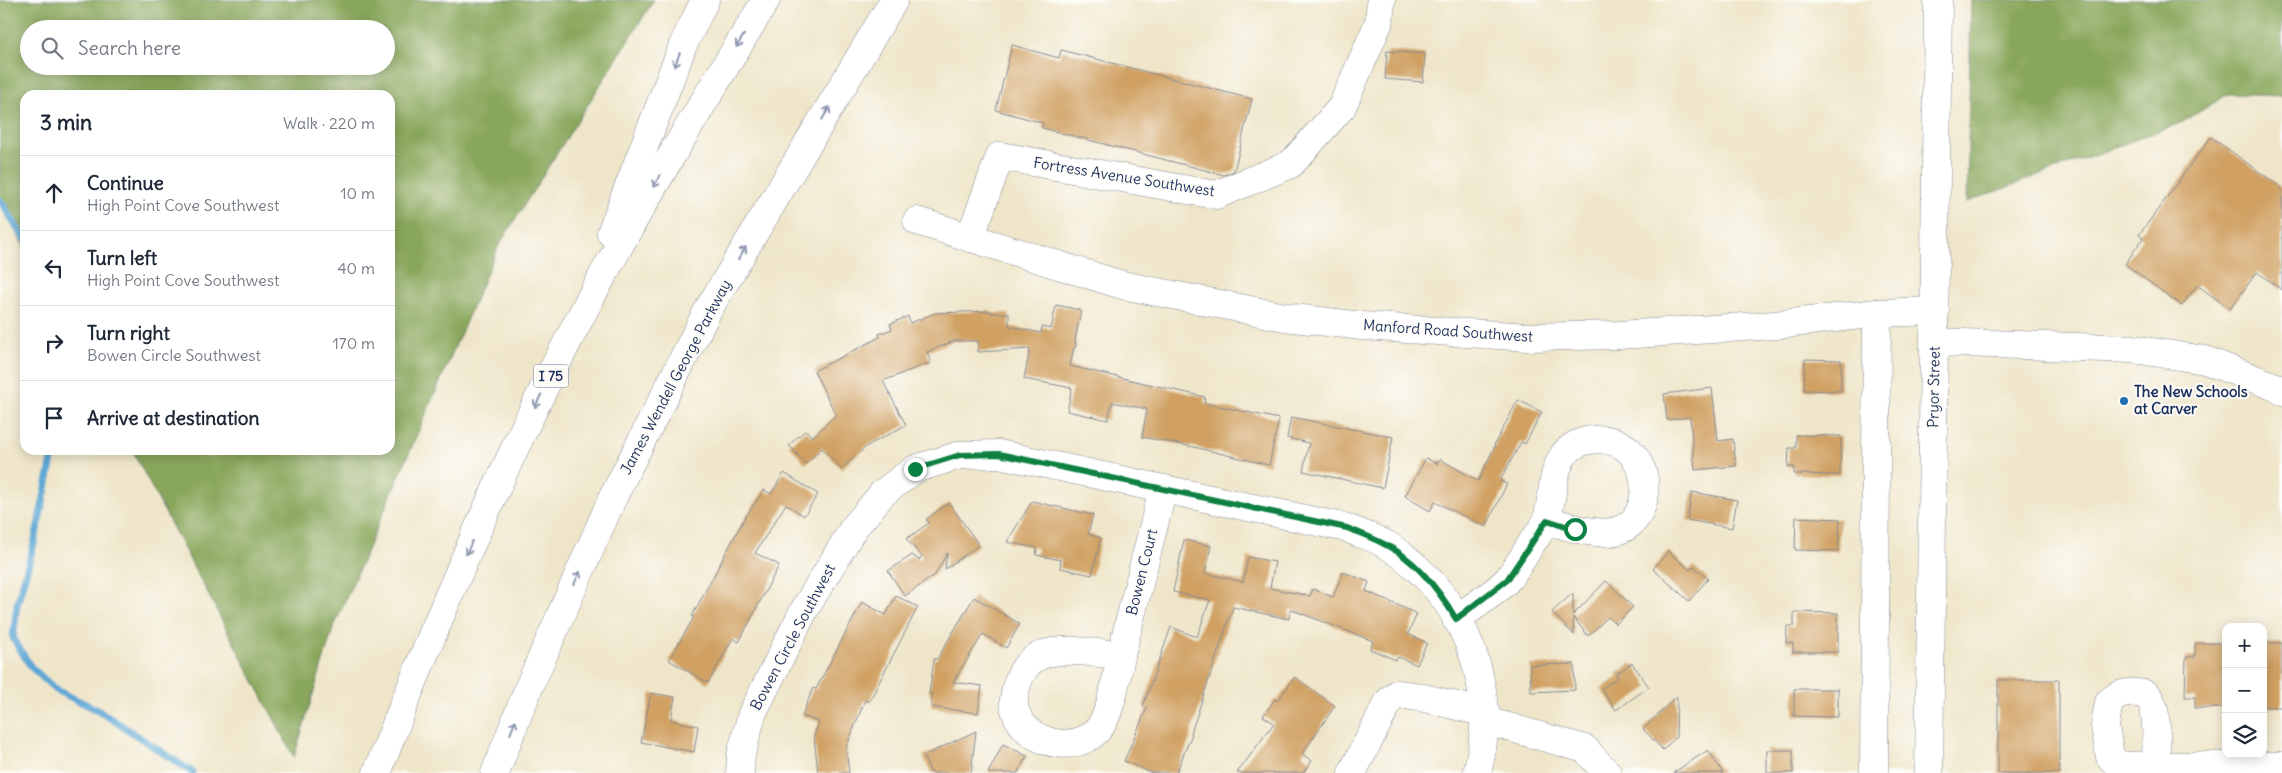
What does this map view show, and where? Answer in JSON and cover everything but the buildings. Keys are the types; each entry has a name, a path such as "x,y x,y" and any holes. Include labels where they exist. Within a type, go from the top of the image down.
{"main road":[{"path":"573,331 683,45 705,0"},
{"name":"I 75","path":"378,773 438,618 469,548 573,331 634,220 766,0"},
{"name":"James Wendell George Parkway","path":"495,773 529,686 609,506 695,335 713,301 894,0"},
{"path":"872,36 901,0"},
{"name":"Fortress Avenue Southwest","path":"970,238 1000,156 1216,194 1291,164 1342,107 1379,22 1381,0"},
{"name":"Pryor Street","path":"1929,773 1938,0"},
{"name":"Manford Road Southwest","path":"917,221 1122,285 1285,317 1362,326 1528,337 1619,335 1775,325 1877,313 1935,311"},
{"path":"1874,773 1877,313"},
{"path":"1935,342 2142,351 2205,360 2276,387 2282,392"},
{"name":"Bowen Circle Southwest","path":"740,773 741,755 752,714 803,612 853,529 883,493 915,469 960,455 999,454 1347,528 1387,545 1418,568 1443,596 1467,636 1480,673 1485,717 1483,752 1477,773"},
{"name":"Bowen Court","path":"1121,655 1163,489"},
{"path":"1456,619 1507,580 1547,520"},
{"path":"1352,773 1389,701 1397,694 1420,697 1485,717 1505,726 1584,749 1607,773"},
{"path":"2156,766 2206,770 2282,766"}],"green space":[{"path":"0,0 654,0 499,245 333,629 294,757 135,455 395,455 395,90 20,90 20,239 0,201"},
{"path":"1971,0 2282,0 2282,96 2228,94 2183,122 1967,202"}],"waterway":[{"path":"0,200 20,232"},
{"path":"53,455 35,540 17,605 13,638 31,667 56,690 98,710 192,772"}],"place":[{"name":"The New Schools at Carver","path":"2124,401"}],"route":[{"path":"915,469 960,455 999,454 1347,528 1387,545 1418,568 1443,596 1456,619 1507,580 1547,520 1575,529"}]}
